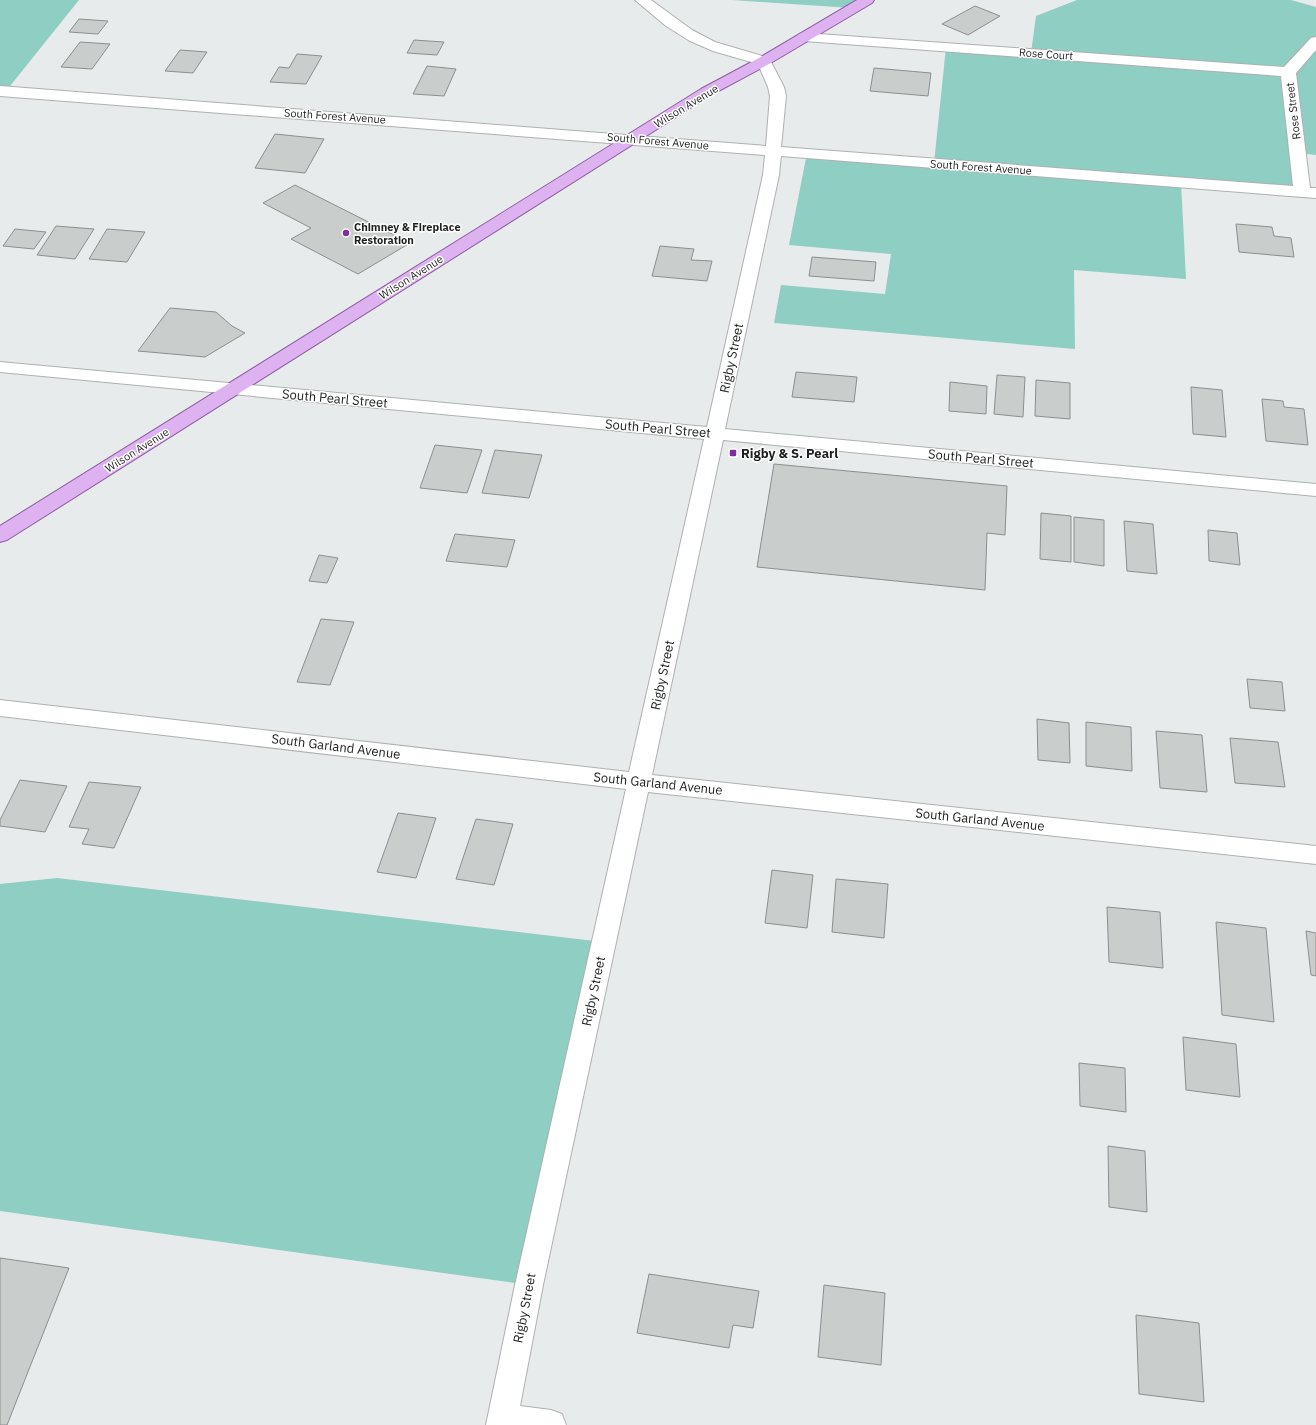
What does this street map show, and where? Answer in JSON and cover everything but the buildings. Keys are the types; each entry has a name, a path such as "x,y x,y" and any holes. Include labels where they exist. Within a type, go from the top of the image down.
{"main road":[{"name":"Wilson Avenue","path":"0,535 706,92 764,61 867,0"}],"street":[{"path":"642,0 678,27 701,41 717,48 764,61"},
{"name":"Rose Court","path":"804,37 1288,72"},
{"name":"Rose Street","path":"1309,192 1288,72 1316,41"},
{"name":"Rigby Street","path":"501,1421 528,1285 771,175 778,96 776,87 764,61"},
{"name":"South Forest Avenue","path":"0,91 1309,192"},
{"name":"South Pearl Street","path":"0,367 1316,490"},
{"name":"South Garland Avenue","path":"0,708 639,782 1316,855"},
{"path":"501,1421 551,1425"}],"green space":[{"path":"0,0 79,0 6,91 0,91"},
{"path":"732,0 867,0 851,8"},
{"path":"1077,0 1291,0 1316,7 1316,155 1298,153 1302,192 1181,183 1186,279 1074,270 1075,349 774,323 781,285 885,294 891,254 789,245 807,153 934,163 946,47 1031,53 1036,16"},
{"path":"57,878 603,942 529,1285 0,1211 0,884"}],"place":[{"name":"Chimney & Fireplace Restoration","path":"346,233"},
{"name":"Rigby & S. Pearl","path":"733,453"}]}
